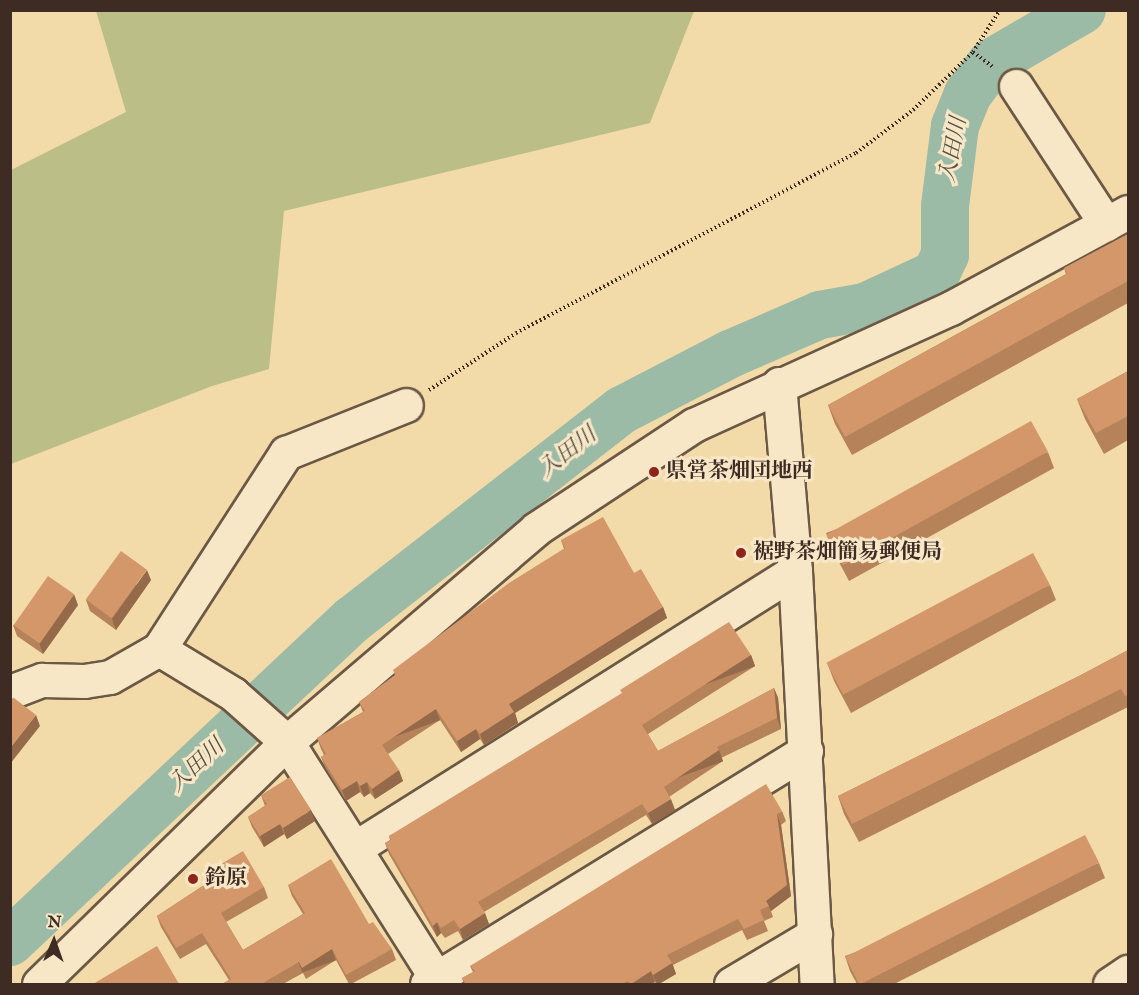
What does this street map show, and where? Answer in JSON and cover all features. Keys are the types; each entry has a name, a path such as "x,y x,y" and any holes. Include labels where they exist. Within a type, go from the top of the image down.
{"street":[{"path":"39,984 287,742 536,529 693,425 779,384 951,308 1117,218 1016,86"},
{"path":"779,384 795,571 817,984"},
{"path":"10,692 42,680 84,681 110,677 159,649 286,453 406,405"},
{"path":"355,848 795,571"},
{"path":"159,649 233,694 287,742 355,848 434,982 806,751"},
{"path":"731,984 815,934"},
{"path":"1110,984 1128,972"}],"path":[{"path":"406,405 516,333 856,153 913,110 973,52 1000,10"}],"green space":[{"path":"96,10 694,11 650,123 284,211 269,369 212,386 11,464 11,170 126,112"}],"building":[{"path":"1128,234 1128,281 845,437 828,405 1067,274 1064,268"},
{"path":"1128,371 1128,416 1096,433 1077,399"},
{"path":"1031,421 1048,452 843,565 826,534"},
{"path":"603,517 634,573 641,569 663,607 509,704 514,712 480,734 476,729 457,741 436,709 382,745 399,770 372,789 367,782 360,786 357,781 342,790 321,757 326,754 317,738 365,711 359,702 395,675 393,670 509,583 565,548 561,540"},
{"path":"121,551 147,570 112,618 86,600"},
{"path":"1033,553 1050,585 843,695 826,663"},
{"path":"48,576 74,594 40,644 14,625"},
{"path":"729,622 751,655 642,725 658,751 774,688 777,718 717,747 719,750 664,787 671,799 648,813 642,804 478,902 485,913 460,929 454,920 441,928 437,922 433,926 385,843 391,840 389,836 622,693 620,690"},
{"path":"1128,650 1128,695 1125,696 1121,689 852,824 838,796"},
{"path":"14,698 36,715 10,748 10,699"},
{"path":"290,777 311,810 283,828 280,824 260,836 248,817 267,804 261,795"},
{"path":"766,784 782,811 777,814 787,885 766,901 769,906 760,910 764,920 744,929 738,919 667,955 672,963 653,975 651,971 631,984 628,981 622,984 466,984 462,978 475,971 470,966"},
{"path":"1085,835 1099,863 861,984 845,957"},
{"path":"243,851 264,887 221,913 243,950 305,913 288,885 331,859 369,924 373,922 392,949 346,975 332,949 302,968 299,962 264,984 222,984 231,979 202,933 176,948 157,916 210,881 206,873"},
{"path":"157,946 179,984 93,984"}],"waterway":[{"name":"入田川","path":"10,942 352,620 622,410 730,354 820,315 865,307 936,274 945,255 945,206 955,126 968,94 991,63 1082,10"}],"place":[{"name":"県営茶畑団地西","path":"654,472"},
{"name":"裾野茶畑簡易郵便局","path":"741,553"},
{"name":"鈴原","path":"193,879"}]}
